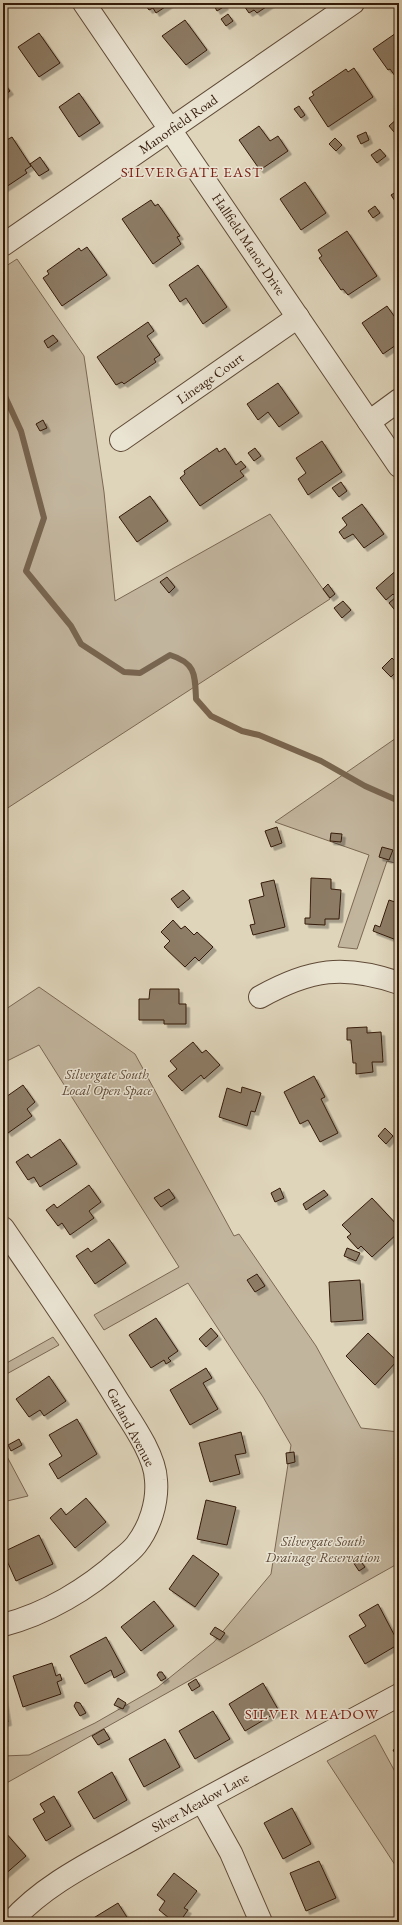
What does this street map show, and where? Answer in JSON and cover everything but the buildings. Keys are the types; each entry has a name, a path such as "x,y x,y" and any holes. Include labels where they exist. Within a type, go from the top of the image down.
{"street":[{"name":"Hallfield Manor Drive","path":"84,3 399,466"},
{"name":"Manorfield Road","path":"3,245 170,128 353,3"},
{"name":"Lineage Court","path":"121,440 298,317"},
{"path":"368,422 399,400"},
{"path":"260,997 280,986 308,975 331,971 350,971 399,983"},
{"name":"Garland Avenue","path":"3,1228 89,1354 129,1418 152,1461 156,1479 154,1510 136,1546 95,1580 71,1595 19,1621 3,1625"},
{"name":"Silver Meadow Lane","path":"11,1922 23,1908 51,1888 97,1859 399,1695"},
{"path":"202,1801 231,1853 260,1922"}],"green space":[{"path":"17,259 84,356 104,492 115,601 270,514 330,599 3,811 3,268"},
{"path":"399,736 399,864 387,861 357,949 338,947 369,855 275,822"},
{"path":"39,987 135,1054 234,1236 239,1234 316,1346 361,1428 399,1432 399,1563 3,1785 3,1756 29,1755 95,1723 158,1687 214,1642 271,1574 291,1445 263,1397 188,1283 104,1330 94,1315 179,1267 39,1045 3,1063 3,1011"},
{"path":"53,1337 59,1345 3,1376 3,1365"},
{"path":"3,1449 28,1496 3,1502"},
{"path":"375,1735 399,1779 399,1871 327,1761"}],"waterway":[{"path":"3,392 21,431 44,518 26,571 71,626 81,644 124,672 140,673 170,655 179,658 185,662 192,671 195,683 196,699 211,716 242,731 259,735 321,761 365,786 399,801"}],"district":[{"name":"SILVERGATE EAST","path":"192,171"},
{"name":"SILVER MEADOW","path":"312,1713"}],"park label":[{"name":"Silvergate South Local Open Space","path":"107,1082"},
{"name":"Silvergate South Drainage Reservation","path":"323,1550"}]}
